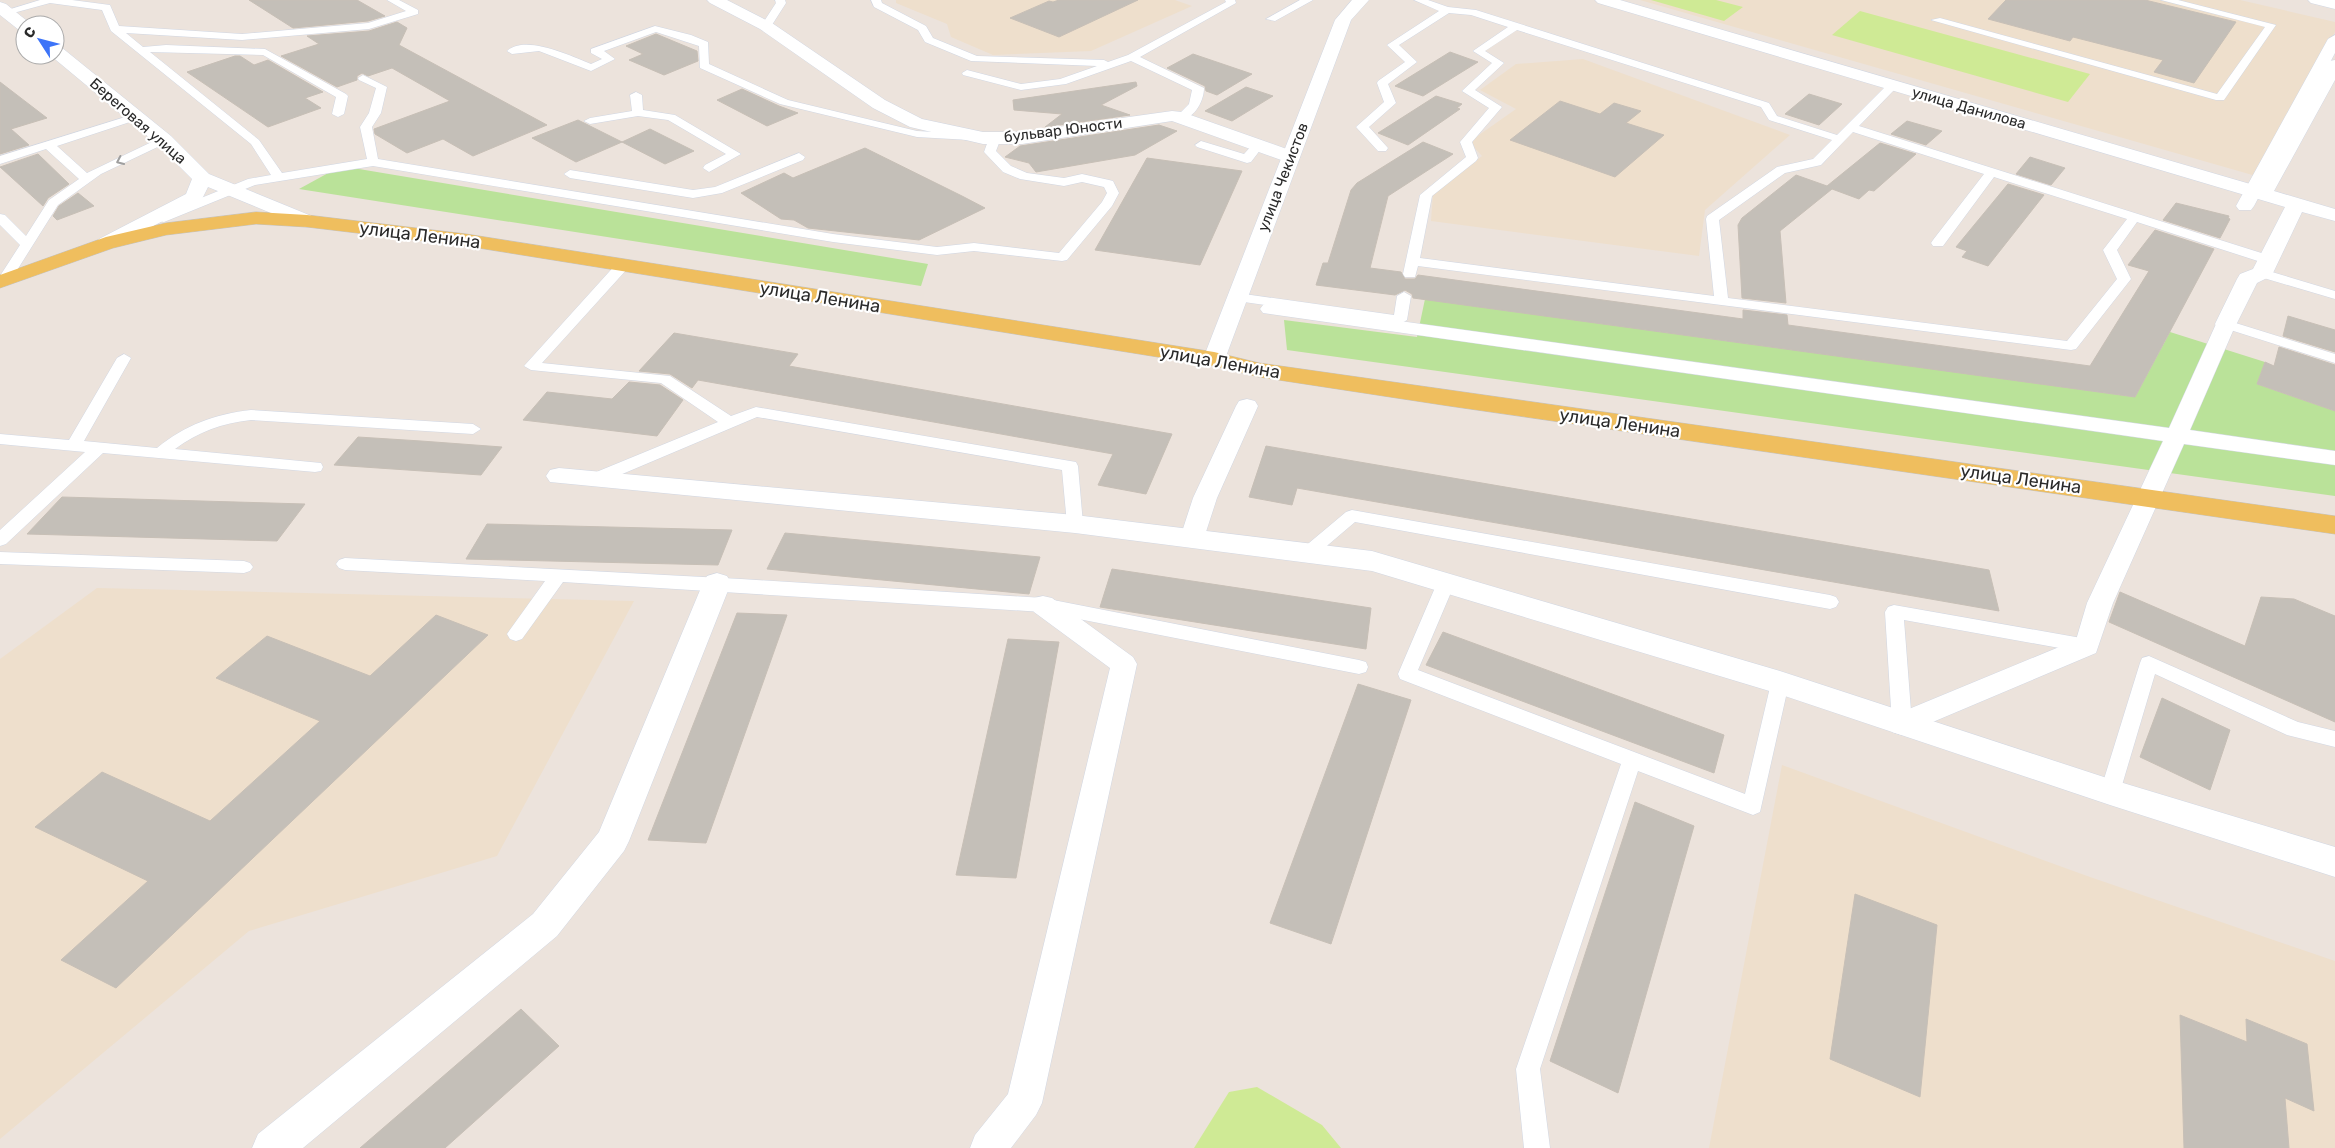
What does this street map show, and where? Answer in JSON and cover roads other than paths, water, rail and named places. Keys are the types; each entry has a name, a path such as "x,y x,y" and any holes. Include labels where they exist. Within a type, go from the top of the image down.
{"main road":[{"name":"улица Ленина","path":"2,281 106,243 166,229 209,222 256,218 307,221 466,240 1214,359 1259,370 1450,400 2150,497 2335,525"}],"street":[{"name":"бульвар Юности","path":"715,0 766,26 879,104 916,123 989,138 1022,138 1154,117 1182,116 1291,157"},
{"name":"улица Чекистов","path":"1214,359 1343,20 1361,0"},
{"name":"улица Данилова","path":"1603,0 1893,85 2253,197 2296,204 2335,215"},
{"path":"2316,0 2335,4"},
{"path":"3,10 15,19"},
{"path":"2253,197 2335,39"},
{"name":"Береговая улица","path":"65,59 164,140 202,178 307,221"},
{"path":"2253,197 2335,65"},
{"name":"улица Ленина","path":"106,243 194,197 202,178"},
{"path":"1902,724 2087,646 2100,603 2132,531 2150,497 2226,324 2248,279 2266,266 2296,204"},
{"path":"1270,309 2335,458"},
{"path":"1192,538 1205,498 1247,406"},
{"path":"559,476 1075,524 1372,560 1780,683 2110,792 2335,862"},
{"path":"272,1148 545,925 612,841 717,583"},
{"path":"988,1148 1024,1103 1124,664 1043,605"}],"lane":[{"path":"3,10 48,0 88,2 106,7 115,30 255,142 279,178"},
{"path":"115,30 242,37 369,26 414,12 392,0"},
{"path":"766,26 775,16 781,3 780,0"},
{"path":"876,0 878,5 922,28 929,40 975,60 1112,63"},
{"path":"966,73 1021,87 1062,82 1112,63 1132,58 1231,3 1230,0"},
{"path":"1271,19 1308,0"},
{"path":"1419,0 1448,10 1472,12 1766,105 1773,118 1839,139"},
{"path":"1936,20 2220,98 2270,25 2166,0"},
{"path":"1382,148 1362,126 1390,102 1382,83 1412,62 1392,45 1448,10"},
{"path":"1516,26 1478,51 1499,63 1468,91 1496,107 1466,142 1472,158 1426,195 1411,267 1721,299 2071,346 2124,279 2110,250 2134,218"},
{"path":"106,243 252,182 373,162 833,238 937,251 974,247 1062,257 1108,203 1113,193 1109,184 1082,178 1056,181 1024,176 1008,169 990,152 989,138 916,134 784,102 704,66 704,44 687,37 655,29 595,51 610,59 591,68 540,48 512,50"},
{"path":"141,50 166,48 265,52 342,96 338,114"},
{"path":"1132,58 1198,88 1199,96 1194,107 1182,116"},
{"path":"363,78 382,87 375,113 366,127 373,162"},
{"path":"1721,299 1712,219 1781,170 1817,162 1893,85"},
{"path":"636,95 638,113"},
{"path":"590,121 638,113 671,117 736,154 709,168"},
{"path":"0,160 135,117"},
{"path":"1852,128 2134,218 2266,266 2335,295"},
{"path":"2,281 53,203 97,171 164,140"},
{"path":"49,145 86,179"},
{"path":"1201,146 1246,159 1258,145"},
{"path":"570,174 693,194 718,190 799,158"},
{"path":"1938,243 1992,172"},
{"path":"0,218 27,244"},
{"path":"623,265 531,366 665,379 729,422"},
{"path":"1237,297 1400,320 1404,296"},
{"path":"2226,324 2335,358"},
{"path":"73,446 124,358"},
{"path":"595,479 756,412 1070,466 1075,524"},
{"path":"160,453 177,438 200,426 225,418 251,415 473,429"},
{"path":"0,439 315,467"},
{"path":"0,540 99,448"},
{"path":"1309,552 1352,516 1830,602"},
{"path":"0,558 244,567"},
{"path":"345,564 717,583 1043,605 1359,667"},
{"path":"516,634 559,575"},
{"path":"1446,583 1408,674 1753,806 1780,683"},
{"path":"1902,724 1894,612 2087,646"},
{"path":"2110,792 2149,663 2294,729 2335,739"},
{"path":"1537,1148 1528,1069 1632,760"}]}
